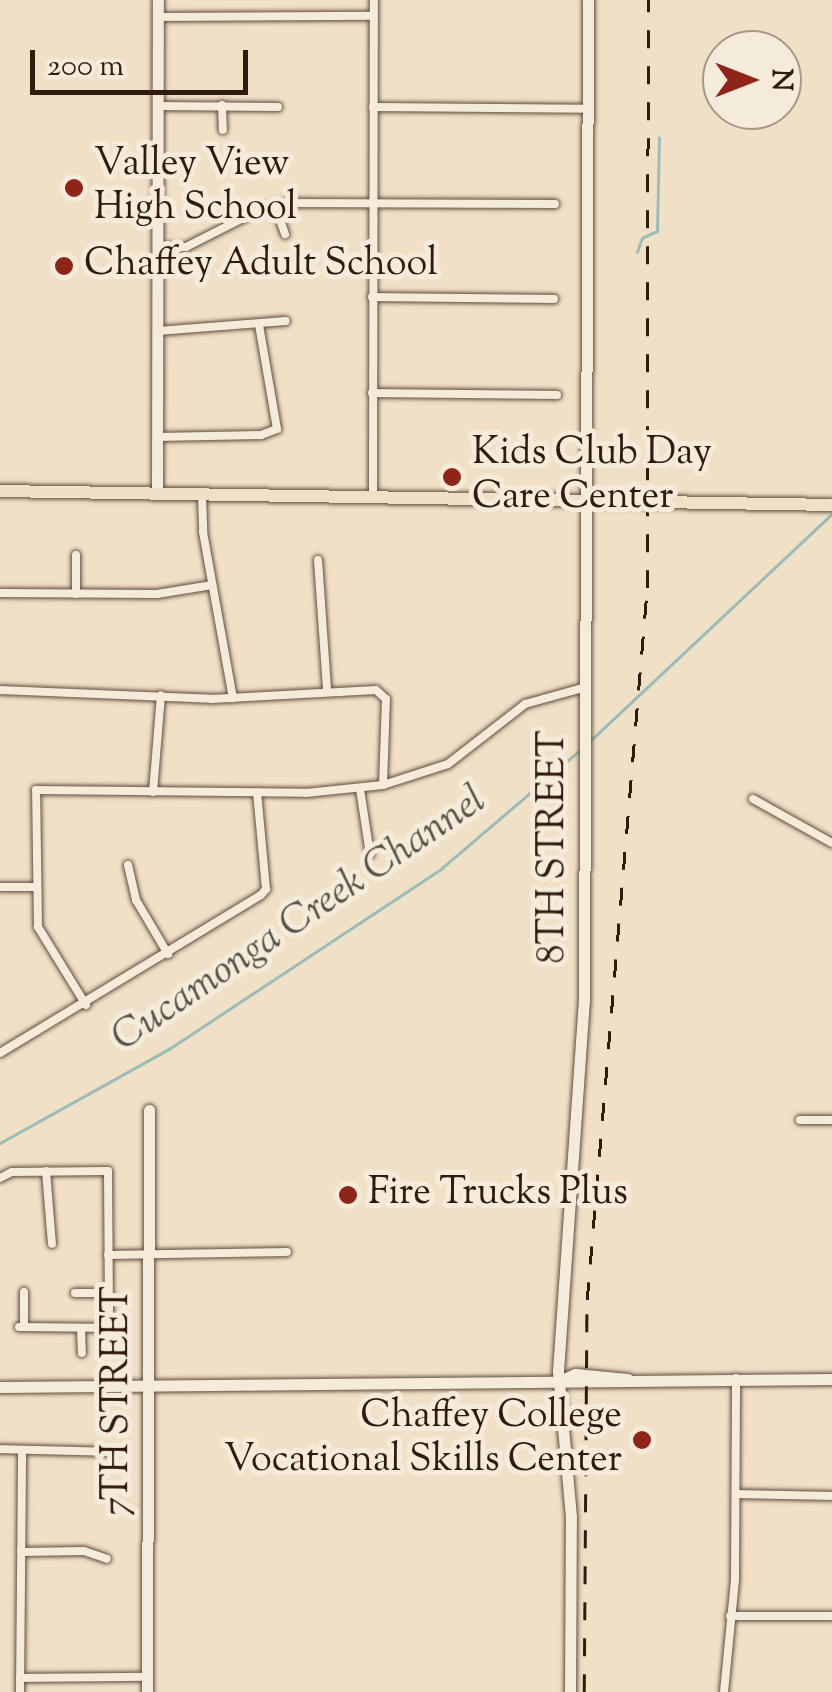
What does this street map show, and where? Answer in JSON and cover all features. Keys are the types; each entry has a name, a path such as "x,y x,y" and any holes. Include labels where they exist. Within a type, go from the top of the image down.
{"main road":[{"path":"0,491 827,504"}],"street":[{"path":"157,494 158,0"},
{"path":"256,0 256,15"},
{"path":"373,496 374,0"},
{"name":"8TH STREET","path":"570,1692 571,1518 560,1381 584,1000 588,0"},
{"path":"158,17 374,16"},
{"path":"222,105 223,130"},
{"path":"158,106 278,107"},
{"path":"372,107 587,109"},
{"path":"158,247 186,247 275,205 555,204"},
{"path":"275,205 285,234"},
{"path":"372,297 554,300"},
{"path":"158,331 286,321"},
{"path":"157,436 261,436 277,429 259,324"},
{"path":"372,394 557,395"},
{"path":"202,494 212,585 232,698"},
{"path":"76,556 76,594"},
{"path":"318,560 326,690"},
{"path":"0,593 157,594 212,585"},
{"path":"86,1004 38,927 33,887 36,790 257,792 383,785 448,764 525,704 586,688"},
{"path":"0,690 232,698 326,690 381,692 383,785"},
{"path":"153,792 161,696"},
{"path":"360,789 370,854"},
{"path":"0,1053 168,954 266,889 257,792"},
{"path":"753,800 832,843"},
{"path":"128,864 136,900 168,954"},
{"path":"0,887 33,887"},
{"name":"7TH STREET","path":"147,1692 149,1110"},
{"path":"800,1120 832,1120"},
{"path":"0,1178 46,1172 108,1171 109,1328"},
{"path":"46,1172 52,1244"},
{"path":"108,1255 287,1252"},
{"path":"24,1292 22,1327 120,1328"},
{"path":"75,1293 108,1293"},
{"path":"82,1328 82,1353"},
{"path":"0,1387 560,1381 575,1374 628,1379 832,1379"},
{"path":"724,1692 737,1494 736,1378"},
{"path":"0,1449 112,1452"},
{"path":"20,1692 22,1450"},
{"path":"737,1494 832,1496"},
{"path":"21,1552 84,1551 107,1559"},
{"path":"730,1616 832,1616"},
{"path":"20,1678 147,1677"}],"waterway":[{"path":"637,252 642,238 657,231 659,138"},
{"name":"Cucamonga Creek Channel","path":"589,742 832,514"},
{"name":"Cucamonga Creek Channel","path":"0,1143 169,1049 442,868 579,751"}],"railway":[{"path":"584,1692 587,1300 647,588 648,0"}],"place":[{"name":"Valley View High School","path":"74,188"},
{"name":"Chaffey Adult School","path":"64,266"},
{"name":"Kids Club Day Care Center","path":"452,477"},
{"name":"Fire Trucks Plus","path":"348,1195"},
{"name":"Chaffey College Vocational Skills Center","path":"642,1440"}]}
